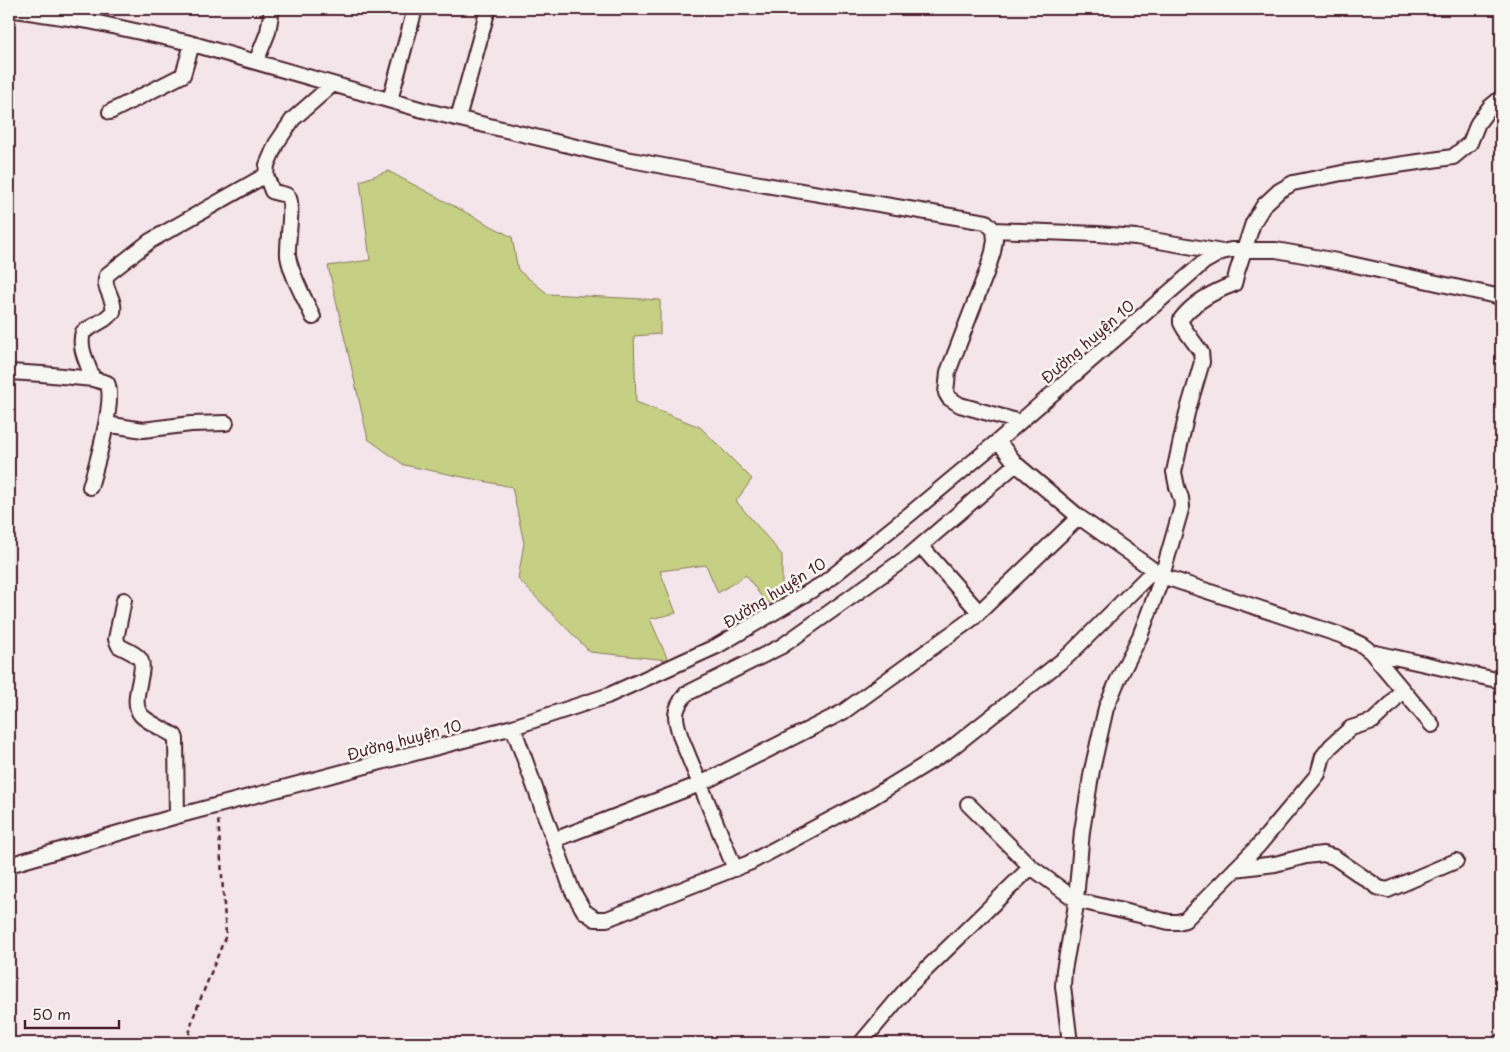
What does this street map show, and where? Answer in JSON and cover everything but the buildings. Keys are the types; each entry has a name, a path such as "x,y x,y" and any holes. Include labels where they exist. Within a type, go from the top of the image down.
{"street":[{"path":"9,9 90,21 192,44 390,100 626,159 754,183 978,220 986,222 994,230 1136,237 1222,252"},
{"path":"256,62 268,32 272,9"},
{"path":"390,100 415,9"},
{"path":"458,118 488,9"},
{"path":"110,112 183,75 192,44"},
{"path":"313,317 288,256 289,198 287,195 272,191 266,175 267,166 276,144 293,119 333,84"},
{"path":"1070,1043 1063,986 1064,970 1076,911 1082,831 1092,770 1106,708 1140,636 1158,573 1182,506 1174,472 1187,413 1202,362 1201,352 1185,330 1181,323 1181,318 1192,307 1234,284 1253,223 1264,205 1279,191 1293,182 1342,172 1453,156 1470,143 1478,123 1501,98"},
{"path":"93,379 83,352 81,339 83,332 114,312 105,283 105,278 108,274 150,241 266,175"},
{"path":"994,230 994,246 988,271 948,372 946,393 949,398 960,405 1020,422"},
{"name":"Đường huyện 10","path":"9,865 177,816 513,727 607,696 717,646 824,583 998,441 1204,262 1222,252 1276,250 1337,260 1501,297"},
{"path":"9,372 93,379 109,385 106,424 90,487"},
{"path":"106,424 143,430 191,424 226,423"},
{"path":"998,441 1016,464 1079,517 1158,573 1343,636 1362,645 1371,652 1432,725"},
{"path":"735,869 681,738 675,717 679,702 686,694 782,646 910,555 1016,464"},
{"path":"554,840 700,784 843,712 973,618 1079,517"},
{"path":"921,546 979,612"},
{"path":"513,727 572,890 584,911 595,918 607,918 749,863 871,798 949,750 1069,654 1158,573"},
{"path":"124,600 116,639 119,646 139,658 142,662 143,667 137,687 138,709 141,716 175,736 176,739 177,816"},
{"path":"1371,652 1501,681"},
{"path":"968,804 1031,867 1076,900 1169,922 1178,922 1185,920 1258,846 1318,774 1323,756 1331,746 1351,728 1373,721 1391,704 1402,689"},
{"path":"1235,869 1275,864 1306,856 1323,854 1334,857 1379,888 1388,890 1456,860"},
{"path":"862,1043 909,986 1031,867"}],"path":[{"path":"187,1043 193,1018 226,934 218,806"}],"green space":[{"path":"388,171 512,237 518,270 548,294 660,300 660,334 634,336 636,402 700,427 752,479 736,501 782,555 782,600 766,603 746,575 718,593 706,565 660,571 676,613 650,619 668,660 590,652 518,579 524,543 512,487 404,465 368,439 328,266 370,260 360,181"}]}
